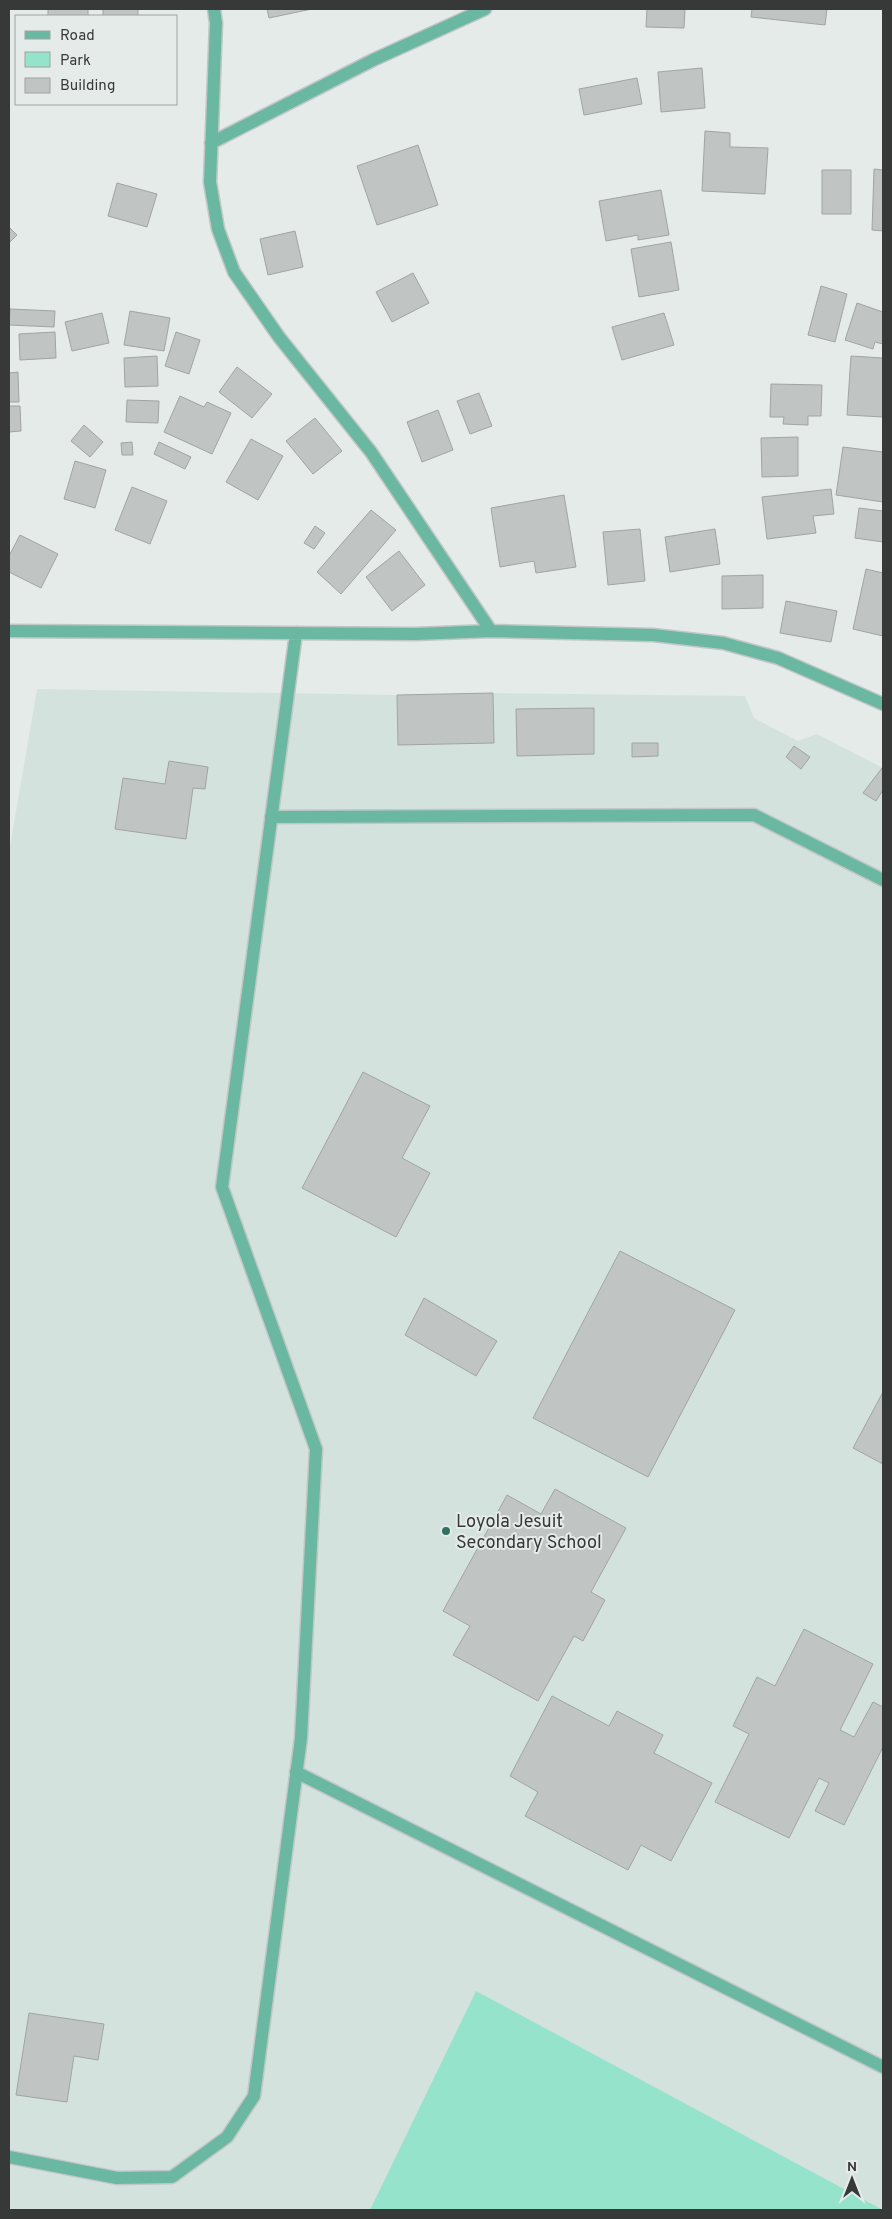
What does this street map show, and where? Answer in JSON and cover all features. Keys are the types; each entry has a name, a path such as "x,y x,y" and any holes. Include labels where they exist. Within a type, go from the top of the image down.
{"street":[{"path":"214,9 216,24 210,182 216,220 234,272 279,337 371,452 491,631"},
{"path":"211,143 373,60 485,9"},
{"path":"9,631 415,634 491,631 653,635 723,643 778,658 883,704"},
{"path":"9,2157 117,2178 172,2177 227,2138 254,2096 301,1738 316,1449 222,1187 296,633"},
{"path":"271,816 754,815 883,880"},
{"path":"296,1772 883,2067"}],"shaded area":[{"name":"Loyola Jesuit Secondary School","path":"37,689 397,695 493,693 745,696 754,718 798,741 817,734 883,768 883,2210 9,2210 9,852"}],"green space":[{"path":"476,1991 883,2210 370,2210"}],"building":[{"path":"48,9 88,9 88,15 48,15"},
{"path":"103,9 138,9 138,15 103,15"},
{"path":"267,9 312,9 269,18"},
{"path":"647,9 685,9 684,28 646,27"},
{"path":"752,9 827,9 825,25 751,17"},
{"path":"702,68 705,108 661,112 658,72"},
{"path":"637,78 642,104 584,115 579,89"},
{"path":"705,131 730,133 730,147 768,148 765,194 702,191"},
{"path":"418,145 438,205 377,225 357,166"},
{"path":"874,169 883,170 883,231 872,230"},
{"path":"822,170 851,170 851,214 822,214"},
{"path":"117,183 157,194 147,227 108,216"},
{"path":"661,190 669,235 638,240 638,235 606,241 599,201"},
{"path":"9,227 17,235 9,243"},
{"path":"295,231 303,267 268,275 260,239"},
{"path":"671,242 679,290 639,297 631,249"},
{"path":"413,273 429,303 392,322 376,292"},
{"path":"821,286 847,294 835,342 808,335"},
{"path":"857,303 883,312 883,344 875,342 873,349 845,340"},
{"path":"10,309 55,311 54,327 9,325"},
{"path":"130,311 170,318 164,351 124,345"},
{"path":"102,313 109,343 72,351 65,322"},
{"path":"664,313 674,345 622,360 612,327"},
{"path":"55,332 56,358 20,360 19,334"},
{"path":"176,332 200,340 189,374 165,366"},
{"path":"157,356 158,386 125,387 124,358"},
{"path":"851,356 883,358 883,417 847,415"},
{"path":"237,367 272,394 252,418 219,392"},
{"path":"18,372 19,402 9,402 9,373"},
{"path":"771,384 822,385 821,416 808,416 808,425 783,424 784,417 770,417"},
{"path":"479,393 492,426 470,434 457,401"},
{"path":"180,396 204,407 207,402 231,413 212,454 164,432"},
{"path":"127,400 159,401 158,423 126,422"},
{"path":"9,406 20,406 21,431 9,432"},
{"path":"438,410 453,450 422,462 407,422"},
{"path":"315,418 342,451 313,474 286,441"},
{"path":"84,425 103,442 90,457 71,441"},
{"path":"798,437 798,476 762,477 761,438"},
{"path":"251,439 283,456 258,500 226,482"},
{"path":"132,442 133,455 122,455 121,443"},
{"path":"159,442 191,457 185,469 154,454"},
{"path":"843,447 883,452 883,502 836,495"},
{"path":"75,461 106,470 95,508 64,499"},
{"path":"132,487 167,501 150,544 115,530"},
{"path":"831,489 834,514 813,516 816,533 767,539 762,497"},
{"path":"564,495 576,567 536,573 534,561 500,567 491,508"},
{"path":"859,508 883,511 883,542 855,538"},
{"path":"371,510 396,530 341,594 317,572"},
{"path":"315,526 325,533 314,549 304,543"},
{"path":"640,529 645,581 608,585 603,532"},
{"path":"715,529 720,564 670,572 665,537"},
{"path":"20,535 58,554 41,588 9,572 9,556"},
{"path":"399,551 425,585 392,611 366,577"},
{"path":"866,569 883,573 883,636 853,629"},
{"path":"763,575 763,608 722,609 722,576"},
{"path":"786,601 837,611 831,642 780,633"},
{"path":"493,693 494,743 398,745 397,695"},
{"path":"594,708 594,754 517,756 516,709"},
{"path":"632,743 658,743 658,756 632,757"},
{"path":"794,746 810,757 801,769 786,757"},
{"path":"169,761 208,767 205,789 193,788 186,839 115,829 123,778 165,784"},
{"path":"882,768 883,790 876,801 863,793"},
{"path":"363,1072 430,1106 402,1158 430,1173 396,1237 302,1188"},
{"path":"620,1251 735,1310 648,1477 533,1418"},
{"path":"424,1298 497,1341 476,1376 405,1335"},
{"path":"883,1392 883,1464 853,1448"},
{"path":"555,1489 626,1528 591,1592 605,1600 583,1641 574,1636 538,1701 453,1655 470,1626 443,1611 507,1495 541,1514"},
{"path":"804,1629 873,1664 840,1730 854,1737 873,1702 883,1707 883,1747 844,1825 815,1811 829,1783 819,1778 789,1838 715,1802 749,1734 733,1726 757,1677 775,1686"},
{"path":"552,1696 609,1726 617,1711 663,1735 654,1753 712,1783 671,1861 641,1845 628,1870 525,1816 538,1792 510,1776"},
{"path":"29,2013 104,2024 98,2060 74,2056 67,2102 16,2095"}],"place":[{"name":"Loyola Jesuit Secondary School","path":"446,1531"}]}
